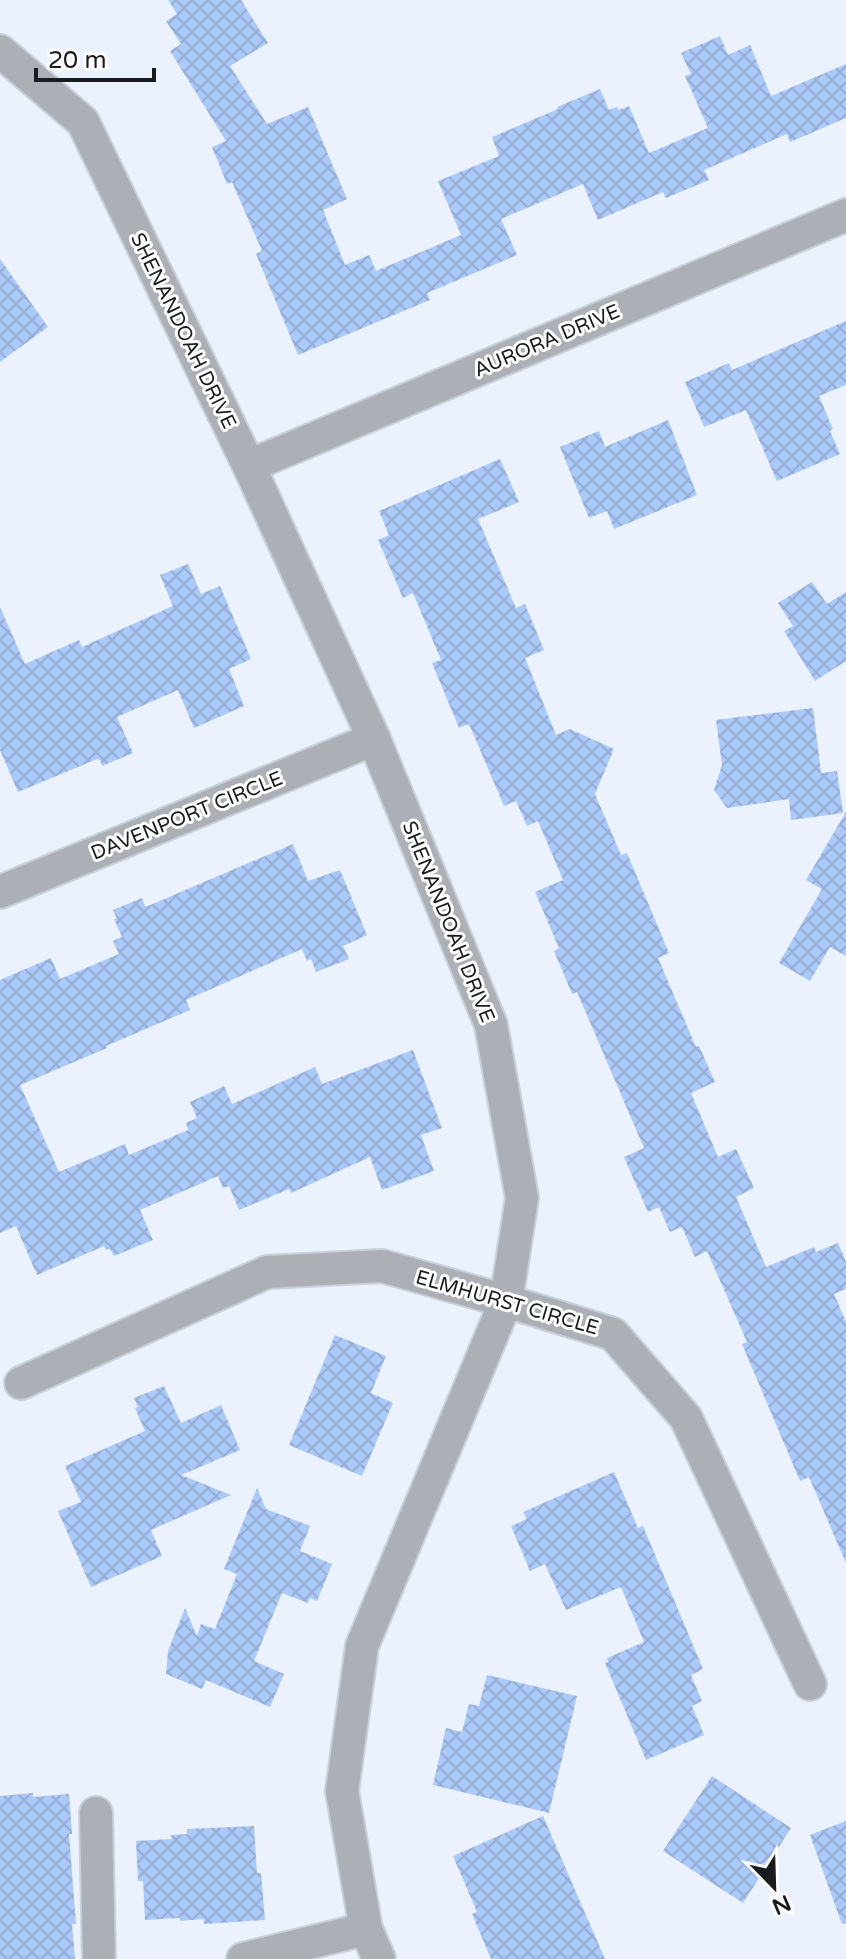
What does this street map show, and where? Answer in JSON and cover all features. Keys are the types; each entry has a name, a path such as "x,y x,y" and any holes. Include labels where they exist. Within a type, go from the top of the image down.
{"street":[{"name":"SHENANDOAH DRIVE","path":"0,51 83,122 249,466 374,739 491,1025 522,1198 506,1301 362,1646 342,1791 366,1929 379,1959"},
{"name":"AURORA DRIVE","path":"249,466 846,215"},
{"name":"DAVENPORT CIRCLE","path":"0,892 374,739"},
{"name":"ELMHURST CIRCLE","path":"21,1383 267,1272 382,1266 613,1334 686,1418 810,1684"},
{"path":"96,1813 99,1959"},
{"path":"243,1959 366,1929"}],"building":[{"path":"168,0 241,0 268,43 230,66 267,124 308,107 347,199 323,210 345,265 369,255 376,271 461,235 438,181 499,156 492,137 557,107 600,89 609,110 629,106 649,153 708,128 685,76 691,74 681,53 720,36 728,55 750,45 771,96 846,64 846,118 790,142 787,134 704,170 709,180 666,198 663,192 598,220 583,184 501,219 517,255 427,293 430,300 298,355 256,254 262,251 232,182 227,184 212,147 226,141 170,51 181,44 166,21 177,14"},
{"path":"0,259 48,327 0,362"},
{"path":"846,321 846,385 819,396 840,454 777,481 746,410 704,427 685,382 729,363 732,370"},
{"path":"668,420 697,495 614,529 607,511 589,518 560,447 599,431 605,447"},
{"path":"500,459 519,502 478,519 516,608 525,604 544,650 525,658 556,735 570,729 614,749 595,794 621,855 627,853 669,953 658,958 696,1047 699,1046 715,1082 691,1093 718,1157 736,1149 754,1188 736,1197 766,1267 814,1247 816,1252 838,1243 846,1262 846,1289 834,1294 846,1322 846,1563 809,1477 800,1481 742,1344 747,1342 707,1251 695,1257 682,1227 670,1232 659,1207 648,1212 624,1157 644,1148 577,992 572,994 554,951 559,948 535,892 563,880 538,821 527,826 516,801 504,806 469,724 459,728 432,663 441,660 413,593 403,598 378,540 389,535 379,511"},
{"path":"188,564 201,594 220,586 251,659 229,669 244,706 194,728 178,690 117,717 133,753 102,766 97,759 18,792 0,750 0,607 25,664 79,640 82,647 173,606 160,575"},
{"path":"812,582 827,604 846,592 846,661 815,681 784,631 793,626 778,603"},
{"path":"813,708 821,773 837,771 843,813 791,820 789,799 727,808 714,790 722,765 716,720"},
{"path":"846,812 846,956 830,947 810,981 779,963 822,889 806,880"},
{"path":"293,844 308,881 340,870 367,935 343,946 349,959 316,972 311,959 307,961 302,949 186,1000 190,1010 20,1085 59,1172 125,1144 129,1155 188,1130 186,1123 197,1118 190,1102 224,1086 232,1104 315,1067 322,1084 413,1050 442,1128 421,1135 434,1171 382,1190 370,1157 291,1193 289,1189 239,1210 229,1186 223,1188 218,1176 140,1210 153,1240 114,1256 104,1246 37,1275 16,1226 0,1233 0,980 51,958 60,979 119,954 113,941 122,937 113,910 142,898 148,906"},
{"path":"335,1335 386,1356 371,1393 393,1403 362,1476 289,1445"},
{"path":"164,1386 181,1423 221,1405 240,1450 181,1475 231,1495 151,1530 162,1556 91,1587 58,1511 81,1502 65,1466 145,1431 134,1398"},
{"path":"614,1472 638,1528 643,1526 703,1669 691,1675 702,1701 692,1706 704,1735 646,1760 605,1663 608,1662 607,1658 644,1642 621,1587 566,1610 545,1564 530,1571 511,1526 527,1519 523,1512"},
{"path":"257,1488 266,1509 310,1526 300,1551 332,1564 317,1601 310,1598 308,1603 282,1593 254,1661 284,1674 270,1707 206,1680 202,1689 166,1674 168,1651 185,1608 197,1636 201,1624 215,1629 237,1574 224,1569"},
{"path":"487,1675 577,1696 549,1813 433,1785 446,1728 462,1732 469,1704 479,1706"},
{"path":"712,1776 791,1828 743,1903 663,1851"},
{"path":"33,1793 33,1797 69,1794 75,1959 0,1959 0,1796"},
{"path":"543,1816 605,1959 491,1959 472,1914 477,1912 453,1856"},
{"path":"846,1821 846,1923 842,1924 810,1835"},
{"path":"254,1826 257,1873 261,1873 265,1920 204,1924 204,1919 145,1920 143,1881 138,1881 136,1841 172,1839 171,1835 187,1834 187,1829"}]}
